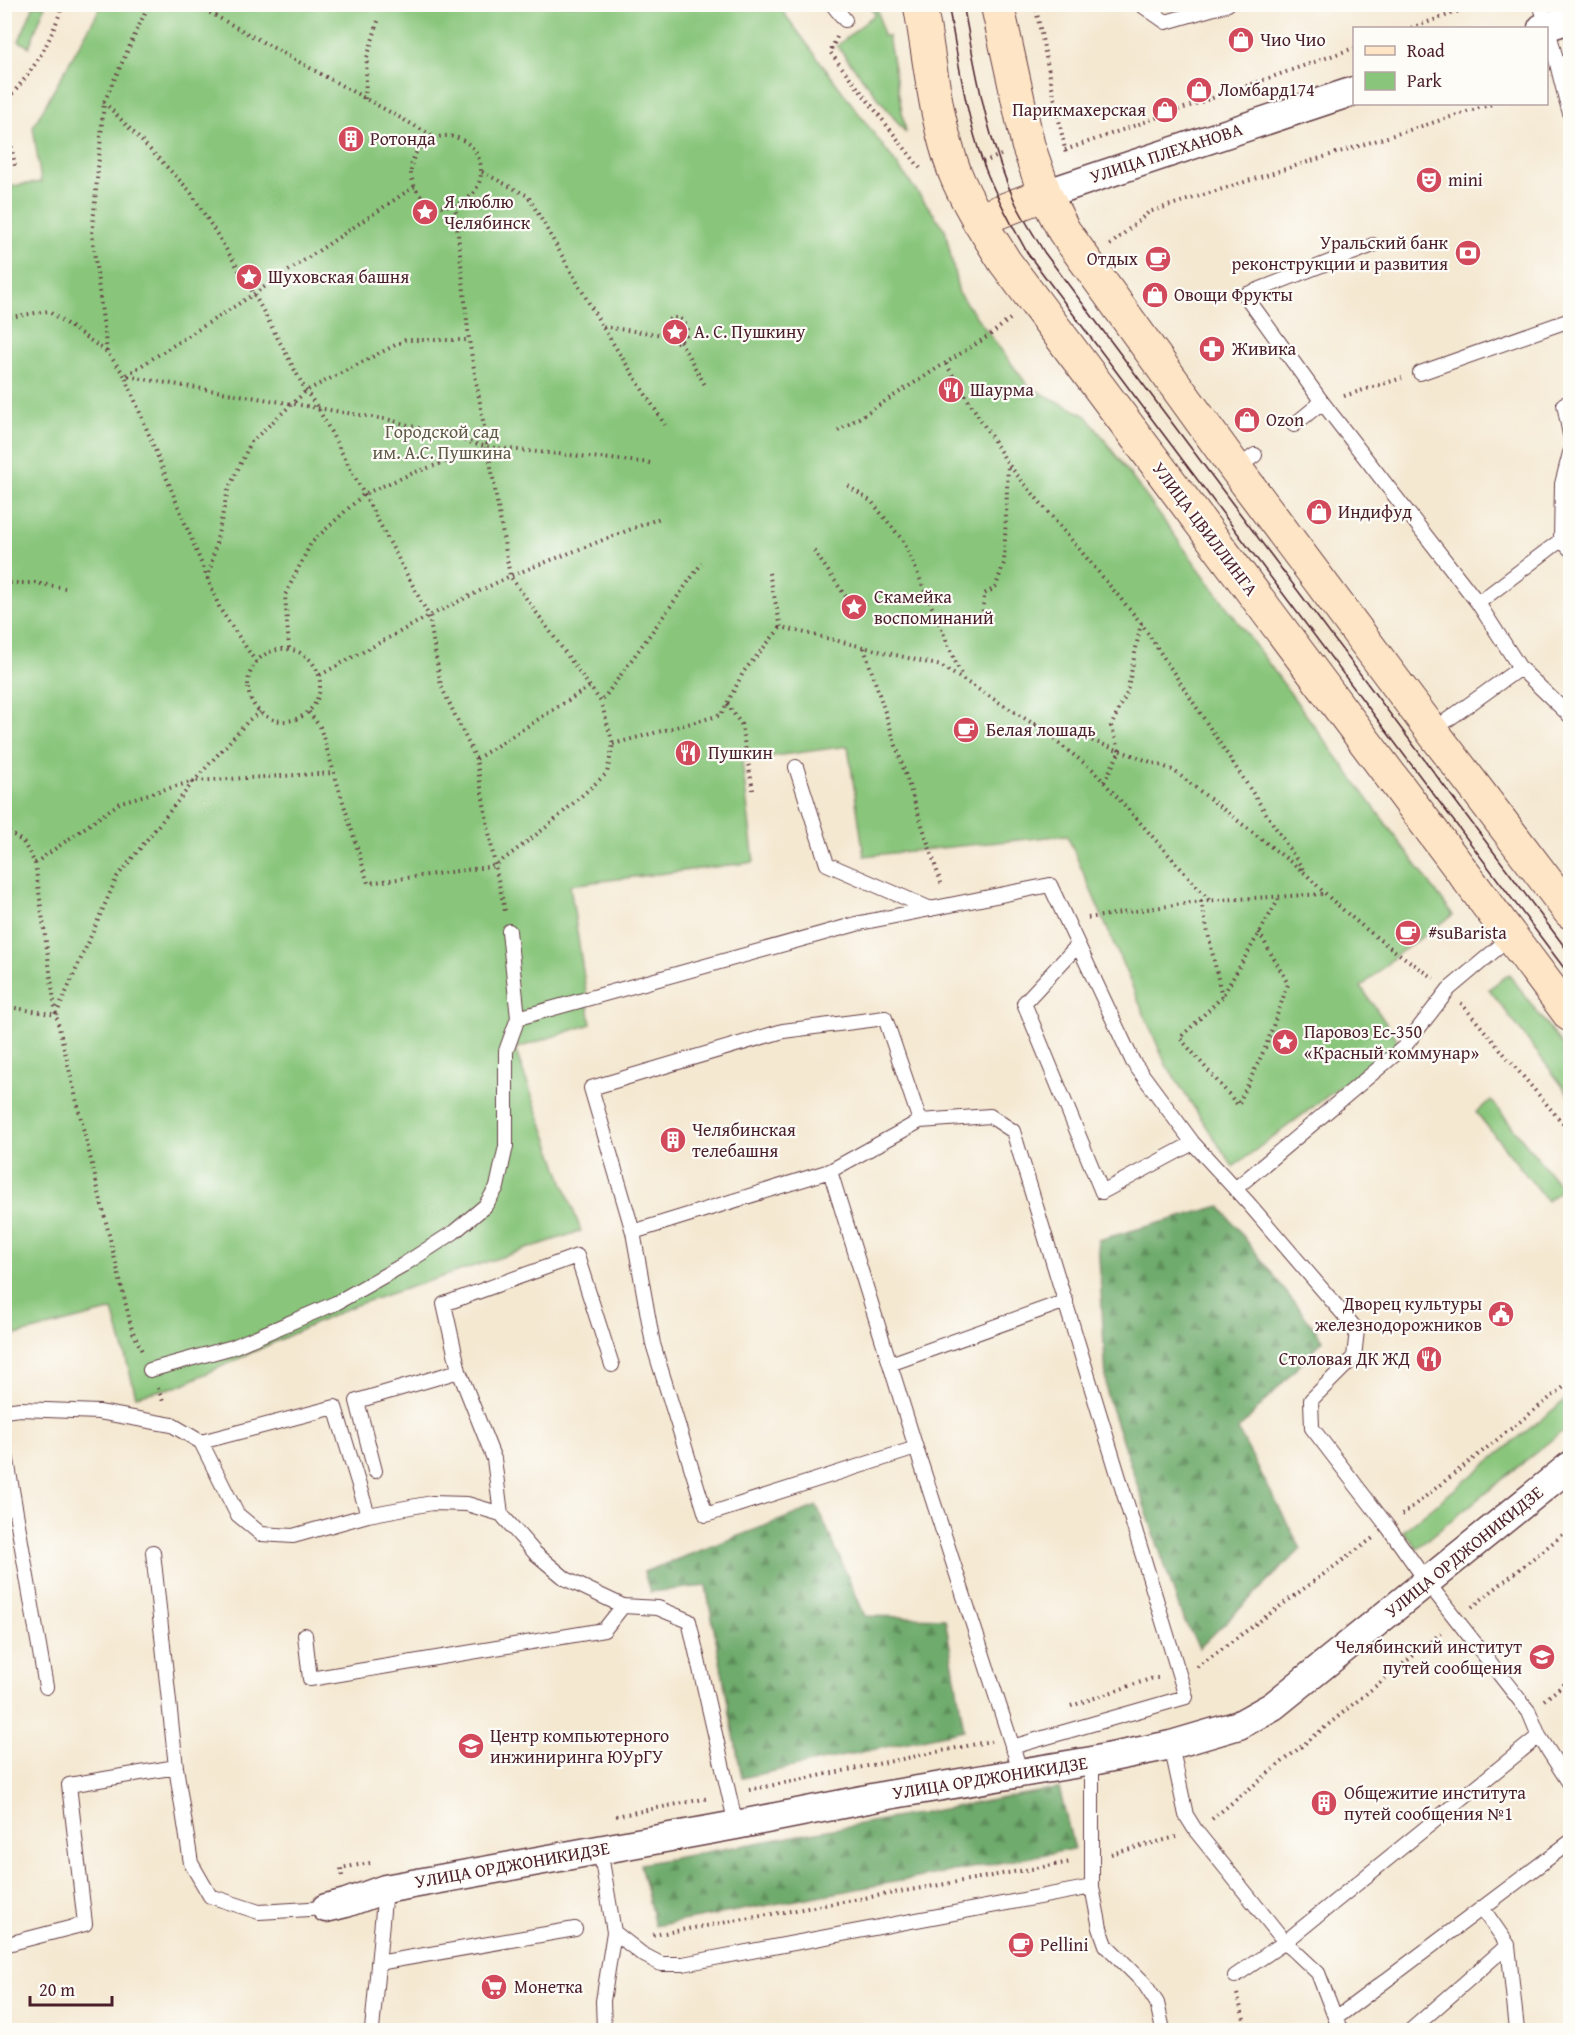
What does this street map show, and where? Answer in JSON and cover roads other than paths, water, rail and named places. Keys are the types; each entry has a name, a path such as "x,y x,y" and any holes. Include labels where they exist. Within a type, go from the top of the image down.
{"main road":[{"name":"УЛИЦА ЦВИЛЛИНГА","path":"920,4 940,115 955,172 978,220 1034,302 1570,1015"},
{"path":"997,4 1028,145 1045,194 1064,231 1086,263 1246,462 1432,731 1570,912"},
{"name":"УЛИЦА ПЛЕХАНОВА","path":"978,220 1045,194"}],"street":[{"name":"УЛИЦА ПЛЕХАНОВА","path":"1045,194 1353,91"},
{"name":"УЛИЦА ОРДЖОНИКИДЗЕ","path":"336,1906 385,1889 736,1825 888,1794 1014,1753 1092,1761 1171,1745 1239,1725 1273,1706 1570,1466"}],"lane":[{"path":"832,4 845,20"},
{"path":"1140,4 1166,22 1228,4"},
{"path":"1550,19 1560,81 1570,113"},
{"path":"1373,245 1245,295 1323,402 1478,603 1520,668 1570,716"},
{"path":"1420,373 1570,320"},
{"path":"1294,425 1323,402"},
{"path":"1564,404 1570,435"},
{"path":"1478,603 1566,544 1562,484 1570,453"},
{"path":"1432,731 1520,668"},
{"path":"796,767 826,864 931,909"},
{"path":"518,1018 860,923 1050,885 1133,1062 1193,1143 1357,1330 1354,1357 1311,1400 1312,1428 1427,1582 1529,1712 1539,1736 1570,1784"},
{"path":"150,1370 233,1347 336,1303 403,1265 454,1232 485,1206 497,1187 506,1146 506,1051 518,1018 509,931"},
{"path":"1235,1189 1404,1047 1449,989 1512,936"},
{"path":"1078,945 1024,1003 1102,1192 1193,1143"},
{"path":"916,1448 706,1515 653,1344 633,1232 591,1088 783,1031 885,1018 920,1121"},
{"path":"633,1232 830,1171 920,1121 990,1116 1013,1131 1186,1697 1014,1753 830,1171"},
{"path":"501,1514 494,1459 459,1371 444,1304 578,1256 612,1365"},
{"path":"890,1364 1066,1301"},
{"path":"375,1471 357,1401 459,1371"},
{"path":"201,1442 335,1407 368,1515"},
{"path":"4,1411 20,1409 99,1412 172,1425 201,1442 237,1514 261,1534 293,1536 368,1515 432,1503 467,1504 501,1514 535,1553 566,1579 623,1606 658,1608 689,1621 736,1825"},
{"path":"4,1443 46,1687"},
{"path":"153,1552 176,1767 191,1863 210,1896 259,1912 336,1906"},
{"path":"305,1635 310,1678 604,1629 623,1606"},
{"path":"1236,1976 1285,1942 1539,1736"},
{"path":"1171,1745 1186,1815 1196,1831 1285,1942 1318,1974 1338,2024 1570,1842"},
{"path":"1092,1761 1092,1887 1100,1928 1106,1945 1144,1983 1157,2003 1163,2031"},
{"path":"4,1945 85,1924 69,1785 176,1767"},
{"path":"600,1849 614,1932 603,2001 604,2031"},
{"path":"614,1932 642,1954 661,1964 683,1964 1092,1887"},
{"path":"372,2031 385,1889"},
{"path":"1483,1909 1508,1946 1517,2031"},
{"path":"378,1963 575,1929"},
{"path":"1411,2031 1508,1946"}],"tram line":[{"path":"948,4 962,84 983,163 1009,220 1028,254 1570,976"},
{"path":"963,4 997,156 1016,204 1044,252 1570,954"}],"place":[{"name":"Чио Чио","path":"1241,40"},
{"name":"Ломбард174","path":"1199,90"},
{"name":"Парикмахерская","path":"1165,110"},
{"name":"Ротонда","path":"351,139"},
{"name":"mini","path":"1429,180"},
{"name":"Я люблю Челябинск","path":"425,212"},
{"name":"Уральский банк реконструкции и развития","path":"1468,253"},
{"name":"Отдых","path":"1158,259"},
{"name":"Шуховская башня","path":"249,277"},
{"name":"Овощи Фрукты","path":"1155,295"},
{"name":"А. С. Пушкину","path":"675,332"},
{"name":"Живика","path":"1212,349"},
{"name":"Шаурма","path":"951,390"},
{"name":"Ozon","path":"1247,420"},
{"name":"Индифуд","path":"1319,512"},
{"name":"Скамейка воспоминаний","path":"854,607"},
{"name":"Белая лошадь","path":"966,730"},
{"name":"Пушкин","path":"688,753"},
{"name":"#suBarista","path":"1408,933"},
{"name":"Паровоз Ес-350 «Красный коммунар»","path":"1285,1042"},
{"name":"Челябинская телебашня","path":"673,1140"},
{"name":"Дворец культуры железнодорожников","path":"1501,1314"},
{"name":"Столовая ДК ЖД","path":"1429,1359"},
{"name":"Челябинский институт путей сообщения","path":"1542,1657"},
{"name":"Центр компьютерного инжиниринга ЮУрГУ","path":"471,1746"},
{"name":"Общежитие института путей сообщения №1","path":"1324,1803"},
{"name":"Pellini","path":"1021,1945"},
{"name":"Монетка","path":"494,1987"}],"park label":[{"name":"Городской сад им. А.С. Пушкина","path":"442,442"}]}
